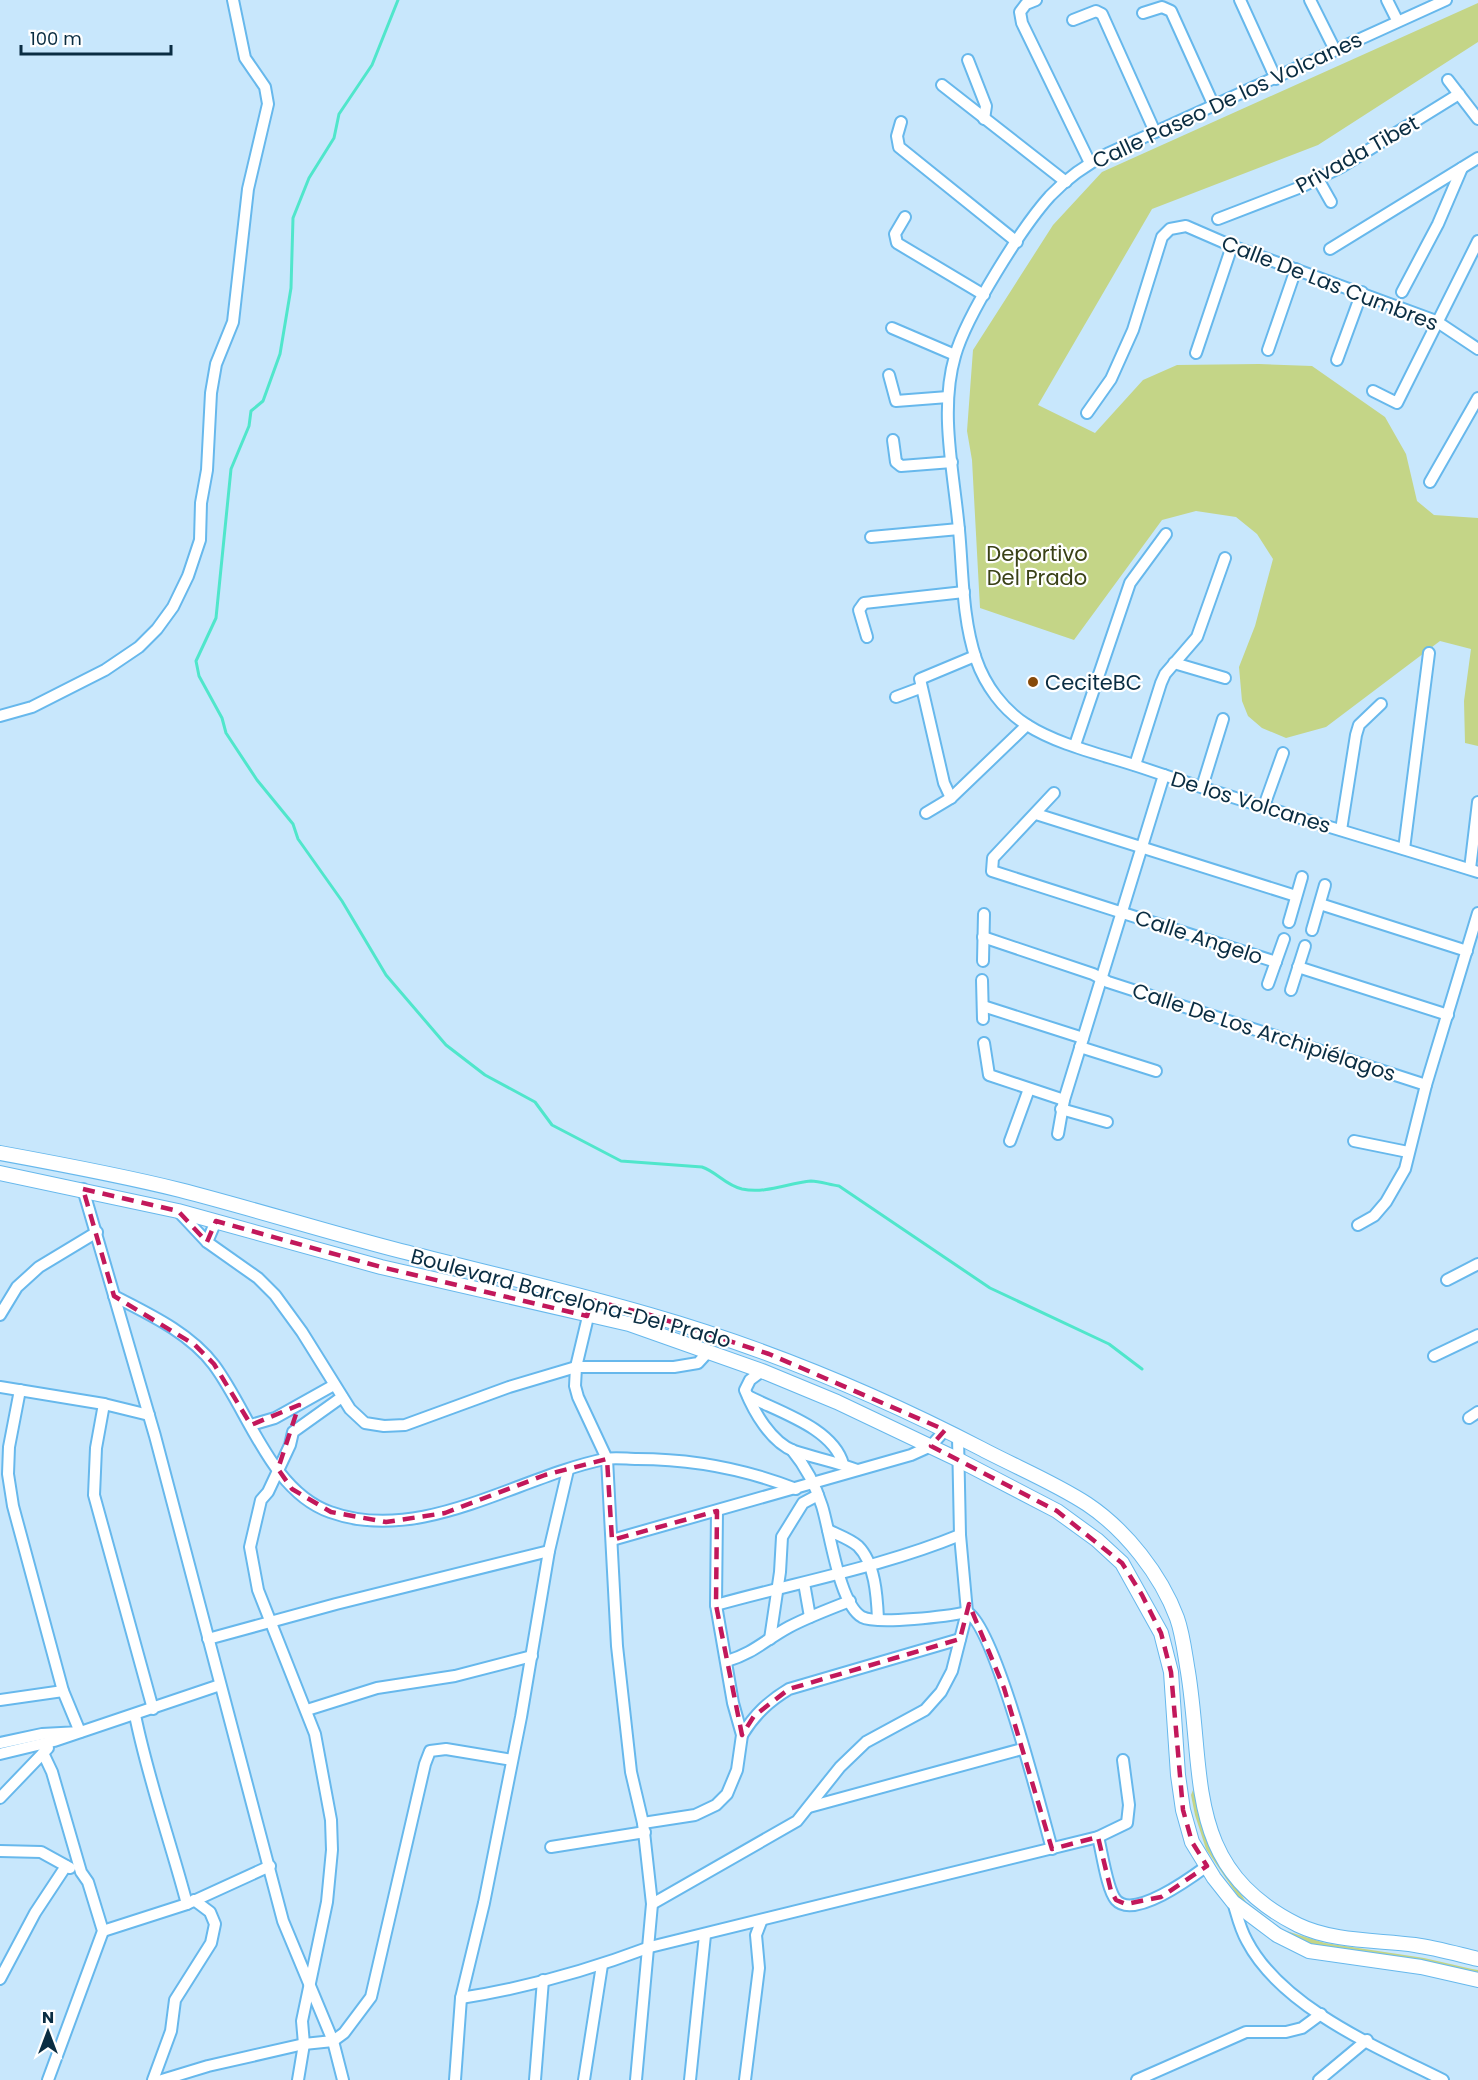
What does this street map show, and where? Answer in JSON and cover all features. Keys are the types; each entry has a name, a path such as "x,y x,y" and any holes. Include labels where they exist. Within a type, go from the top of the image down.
{"main road":[{"name":"Boulevard Barcelona-Del Prado","path":"0,1153 182,1191 342,1236 650,1315 769,1354 863,1391 945,1430 1088,1505 1118,1530 1158,1580 1178,1619 1185,1654 1198,1778 1207,1824 1220,1856 1239,1884 1263,1904 1302,1927 1336,1936 1422,1946 1478,1959"},
{"name":"Boulevard Barcelona-Del Prado","path":"0,1173 178,1211 381,1267 629,1324 762,1371 837,1402 931,1446 1057,1511 1097,1540 1122,1563 1161,1633 1171,1672 1178,1775 1183,1810 1192,1842 1233,1902 1277,1935 1309,1951 1421,1967 1478,1980"},
{"path":"1178,1775 1198,1778"}],"street":[{"path":"0,716 32,707 105,670 139,646 158,629 173,607 197,549 207,470 211,393 216,364 233,322 248,189 268,104 265,87 245,58 233,0"},
{"path":"1036,0 1026,4 1020,12 1022,23 1090,163"},
{"path":"1240,0 1276,79"},
{"path":"1310,0 1335,50"},
{"path":"1388,0 1397,20"},
{"name":"Calle Paseo De los Volcanes","path":"1027,725 1004,706 990,688 975,656 964,592 948,397 955,355 984,295 1037,212 1066,182 1090,163 1276,79 1397,20 1446,0"},
{"path":"1143,13 1162,7 1171,11 1214,106"},
{"path":"1073,20 1094,11 1099,11 1102,15 1155,132"},
{"path":"968,60 986,106 984,119"},
{"path":"1448,80 1478,119"},
{"path":"942,85 1066,182"},
{"name":"Privada Tibet","path":"1218,219 1318,179 1459,94"},
{"path":"901,122 897,136 899,147 1017,242"},
{"path":"1330,249 1478,158"},
{"path":"1402,292 1438,224 1462,168"},
{"path":"1318,179 1331,202"},
{"path":"905,217 895,234 897,243 984,295"},
{"name":"Calle De Las Cumbres","path":"1087,413 1111,379 1129,339 1162,237 1178,225 1186,226 1232,246 1436,321 1478,349"},
{"path":"1373,391 1397,403 1478,241"},
{"path":"1196,352 1232,246"},
{"path":"1268,350 1296,269"},
{"path":"1337,360 1362,292"},
{"path":"892,328 955,355"},
{"path":"889,375 896,401 948,397"},
{"path":"1430,482 1478,398"},
{"path":"893,440 896,462 901,466 952,462"},
{"path":"871,537 959,529"},
{"path":"1075,745 1130,583 1166,534"},
{"path":"1135,765 1161,683 1174,663 1197,637 1225,558"},
{"path":"867,637 860,618 860,607 864,603 964,592"},
{"path":"1404,849 1429,653"},
{"path":"896,697 975,656"},
{"path":"1174,663 1225,678"},
{"path":"920,684 944,783 951,798"},
{"path":"1341,830 1359,725 1381,704"},
{"path":"1202,787 1223,719"},
{"path":"926,813 951,798 1027,725"},
{"name":"De los Volcanes","path":"1027,725 1075,745 1164,775 1474,871"},
{"path":"1264,806 1283,753"},
{"path":"1059,1134 1062,1105 1164,775"},
{"path":"1054,793 1036,814 1296,897"},
{"path":"1474,871 1478,802"},
{"name":"Calle Angelo","path":"1036,814 993,858 990,864 995,873 1276,962"},
{"path":"1289,922 1302,877"},
{"path":"1312,930 1325,885"},
{"path":"1320,904 1467,951"},
{"path":"1358,1225 1374,1216 1386,1202 1405,1169 1426,1085 1478,913"},
{"path":"983,961 984,914"},
{"name":"Calle De Los Archipiélagos","path":"983,938 1426,1085"},
{"path":"1268,984 1284,939"},
{"path":"1291,990 1305,946"},
{"path":"1298,967 1448,1015"},
{"path":"982,980 983,1019"},
{"path":"983,1006 1156,1071"},
{"path":"984,1043 986,1069 989,1075 1107,1122"},
{"path":"1010,1141 1029,1089"},
{"path":"1354,1141 1408,1152"},
{"path":"83,1189 149,1415 283,1921 333,2041 343,2080"},
{"path":"178,1211 207,1242 258,1278 275,1295 302,1332 350,1409 365,1422 384,1426 405,1425 509,1386 576,1367 674,1367 698,1364 708,1352"},
{"path":"207,1242 216,1221"},
{"path":"0,1315 17,1287 39,1267 97,1232"},
{"path":"1447,1280 1478,1264"},
{"path":"0,1292 10,1298"},
{"path":"114,1296 154,1316 195,1345 214,1364 292,1489 331,1512 386,1522 445,1513 545,1475 607,1459 674,1459 750,1473 796,1489"},
{"path":"592,1300 576,1367 578,1397 607,1459 617,1646 632,1772 644,1827 652,1904 650,1947 636,2080"},
{"path":"1434,1356 1478,1335"},
{"path":"762,1371 746,1384 748,1396 760,1419 806,1466 818,1495 838,1574 850,1601 863,1618 945,1617 967,1612 972,1615 988,1642 1052,1849"},
{"path":"251,1425 276,1418 334,1385"},
{"path":"0,1387 104,1404 149,1415"},
{"path":"20,1390 9,1447 13,1506 63,1691 80,1732"},
{"path":"748,1396 818,1433 839,1451 843,1464"},
{"path":"298,2080 304,2044 302,2020 327,1902 332,1850 326,1784 308,1710 258,1590 250,1547 261,1500 278,1469 293,1432 342,1397"},
{"path":"104,1404 96,1448 94,1495 153,1709"},
{"path":"612,1540 889,1462 931,1446 945,1430"},
{"path":"652,1904 797,1821 840,1767 866,1742 925,1710 941,1692 952,1671 967,1612 960,1535 958,1437"},
{"path":"792,1450 857,1470"},
{"path":"455,2080 461,1998 484,1903 532,1656 549,1551 568,1470"},
{"path":"770,1640 782,1537 803,1503 818,1495"},
{"path":"717,1511 716,1605 733,1703 742,1735"},
{"path":"828,1530 857,1546 869,1566 878,1619"},
{"path":"716,1605 869,1566 960,1535"},
{"path":"208,1639 549,1551"},
{"path":"804,1583 810,1617"},
{"path":"727,1661 757,1650 810,1617 850,1601"},
{"path":"551,1846 694,1815 716,1805 733,1782 742,1735 754,1716 771,1700 789,1689 960,1640"},
{"path":"308,1710 377,1688 455,1676 532,1656"},
{"path":"0,1754 54,1741 220,1685"},
{"path":"0,1700 63,1691"},
{"path":"135,1715 147,1771 191,1902 210,1912 215,1924 211,1943 175,2000 171,2031 153,2080"},
{"path":"0,1743 42,1734 80,1732"},
{"path":"0,1798 54,1741"},
{"path":"162,2080 208,2066 304,2044 333,2041 344,2033 371,1997 425,1764 430,1751 446,1749 512,1760"},
{"path":"809,1808 1022,1749"},
{"path":"43,1753 52,1772 81,1872 88,1882 103,1931 48,2080"},
{"path":"461,1998 502,1992 602,1965 650,1947 761,1922 1098,1837 1127,1823 1129,1805 1123,1760"},
{"path":"1098,1837 1111,1891 1116,1900 1121,1903 1136,1904 1161,1897 1207,1866"},
{"path":"0,1851 41,1852 81,1872"},
{"path":"0,1978 35,1913 66,1866"},
{"path":"103,1931 191,1902 270,1866"},
{"path":"1233,1902 1247,1942 1276,1978 1321,2014 1443,2080"},
{"path":"744,2080 759,1968 756,1935 761,1922"},
{"path":"690,2080 705,1935"},
{"path":"584,2080 602,1965"},
{"path":"535,2080 543,1980"},
{"path":"1137,2080 1246,2032 1262,2030 1286,2032 1302,2028 1321,2014"},
{"path":"1319,2080 1367,2040"}],"highlighted area":[{"path":"83,1189 178,1211 207,1242 216,1221 381,1267 587,1316 592,1300 650,1315 769,1354 945,1430 931,1446 1057,1511 1122,1563 1142,1595 1161,1633 1171,1672 1183,1810 1192,1842 1207,1866 1161,1897 1126,1904 1116,1900 1111,1891 1098,1837 1052,1849 1004,1688 969,1604 960,1639 789,1689 754,1716 742,1735 716,1605 717,1511 612,1540 607,1459 545,1475 445,1513 386,1522 331,1512 292,1489 278,1469 299,1405 251,1425 214,1364 195,1345 114,1296"}],"green space":[{"name":"Deportivo Del Prado","path":"1478,3 1478,42 1318,145 1152,209 1038,405 1095,433 1143,380 1177,365 1259,364 1312,366 1385,417 1406,454 1417,501 1434,515 1478,518 1478,746 1465,743 1464,701 1471,649 1440,641 1326,727 1286,738 1262,728 1248,716 1242,701 1239,667 1255,626 1273,559 1257,534 1236,517 1196,511 1162,520 1074,640 980,608 972,460 967,431 973,350 1053,225 1102,172"},
{"path":"1193,1790 1209,1845 1246,1902 1283,1930 1325,1943 1424,1958 1478,1970 1478,1976 1325,1950 1280,1933 1244,1905 1206,1849 1195,1815 1191,1795"}],"waterway":[{"path":"398,0 372,65 339,114 334,138 309,178 293,218 291,288 280,354 263,401 251,411 249,426 231,469 216,618 196,661 199,676 222,718 226,733 257,780 293,824 298,839 342,901 386,975 446,1045 485,1075 535,1102 552,1125 621,1161 702,1167 742,1189 760,1190 811,1181 839,1186 990,1288 1109,1344 1142,1369"}],"place":[{"name":"CeciteBC","path":"1033,682"}]}
